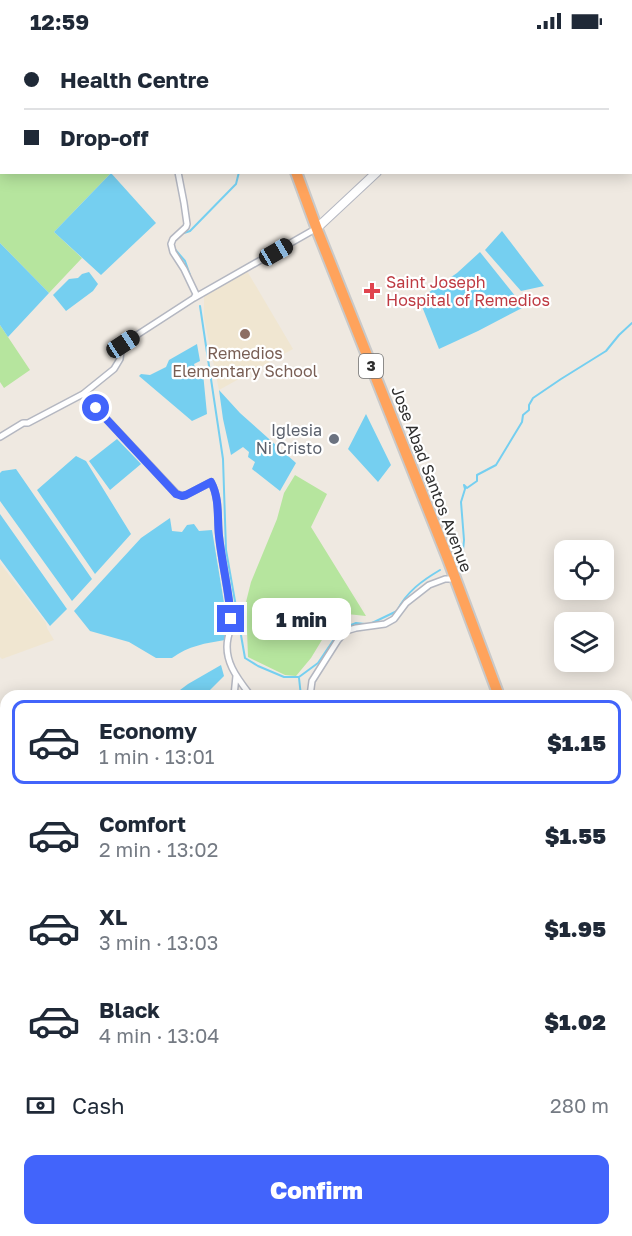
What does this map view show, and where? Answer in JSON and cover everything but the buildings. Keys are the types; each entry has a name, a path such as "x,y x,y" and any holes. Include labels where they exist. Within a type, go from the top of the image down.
{"highway":[{"name":"Jose Abad Santos Avenue","path":"297,174 497,690"}],"street":[{"path":"178,174 187,224 171,244 173,252 195,290 194,298"},
{"path":"0,437 22,423 28,423 83,394 117,366 123,344 194,298 317,228 375,174"},
{"path":"83,394 176,494 186,495 211,482 216,490 219,534 231,619 228,662 246,690"},
{"path":"311,690 312,681 346,631 385,624 394,619 406,603 429,585 445,579 455,579"},
{"path":"235,690 236,676"}],"shaded area":[{"name":"Remedios Elementary School","path":"247,271 293,349 219,390 204,318 204,296"},
{"path":"0,563 46,623 54,640 2,659 0,657"}],"green space":[{"path":"0,174 110,174 54,232 82,258 49,293 0,243"},
{"path":"0,325 30,370 4,388 0,382"},
{"path":"295,475 327,494 311,527 366,616 347,614 331,625 311,658 296,676 285,675 248,657 246,602 251,582 277,519 284,493"}],"water":[{"path":"110,174 156,223 101,275 54,232"},
{"path":"502,231 544,286 521,291 485,250"},
{"path":"0,243 49,293 8,337 0,325"},
{"path":"480,252 524,307 439,349 419,299 457,273"},
{"path":"89,272 98,284 93,291 66,311 53,295 69,279 78,278"},
{"path":"197,344 200,361 194,364 197,374 203,373 207,414 192,421 139,376 141,374 150,375 166,367 169,360"},
{"path":"219,390 240,413 296,463 280,491 252,469 255,462 248,457 249,452 243,447 231,455"},
{"path":"366,414 391,465 378,482 348,449"},
{"path":"117,439 141,464 110,490 89,461"},
{"path":"76,456 86,461 131,534 95,574 37,490"},
{"path":"16,469 92,579 72,601 0,501 0,473"},
{"path":"0,514 67,609 50,626 0,559"},
{"path":"170,518 172,531 182,532 187,525 194,524 199,531 212,530 228,627 225,640 191,648 172,658 156,658 129,642 90,631 74,611 141,538"},
{"path":"221,665 224,676 210,690 180,690"}],"waterway":[{"path":"184,233 190,231 236,184 238,174"},
{"path":"173,247 185,261 190,275"},
{"path":"200,306 223,459 226,550 245,658 284,677 299,677 318,663 341,629 356,623 365,624"},
{"path":"462,561 464,540 461,502 464,485 467,488 477,481 477,475 496,465 522,422 523,415 529,410 533,398 606,351 632,323"},
{"path":"370,624 397,611 416,587 440,570"},
{"path":"299,678 300,690"}],"place":[{"name":"Saint Joseph Hospital of Remedios","path":"372,291"},
{"name":"Remedios Elementary School","path":"245,334"},
{"name":"Iglesia Ni Cristo","path":"334,439"}],"route":[{"path":"96,408 176,494 186,495 211,482 216,490 219,534 231,619"}]}
